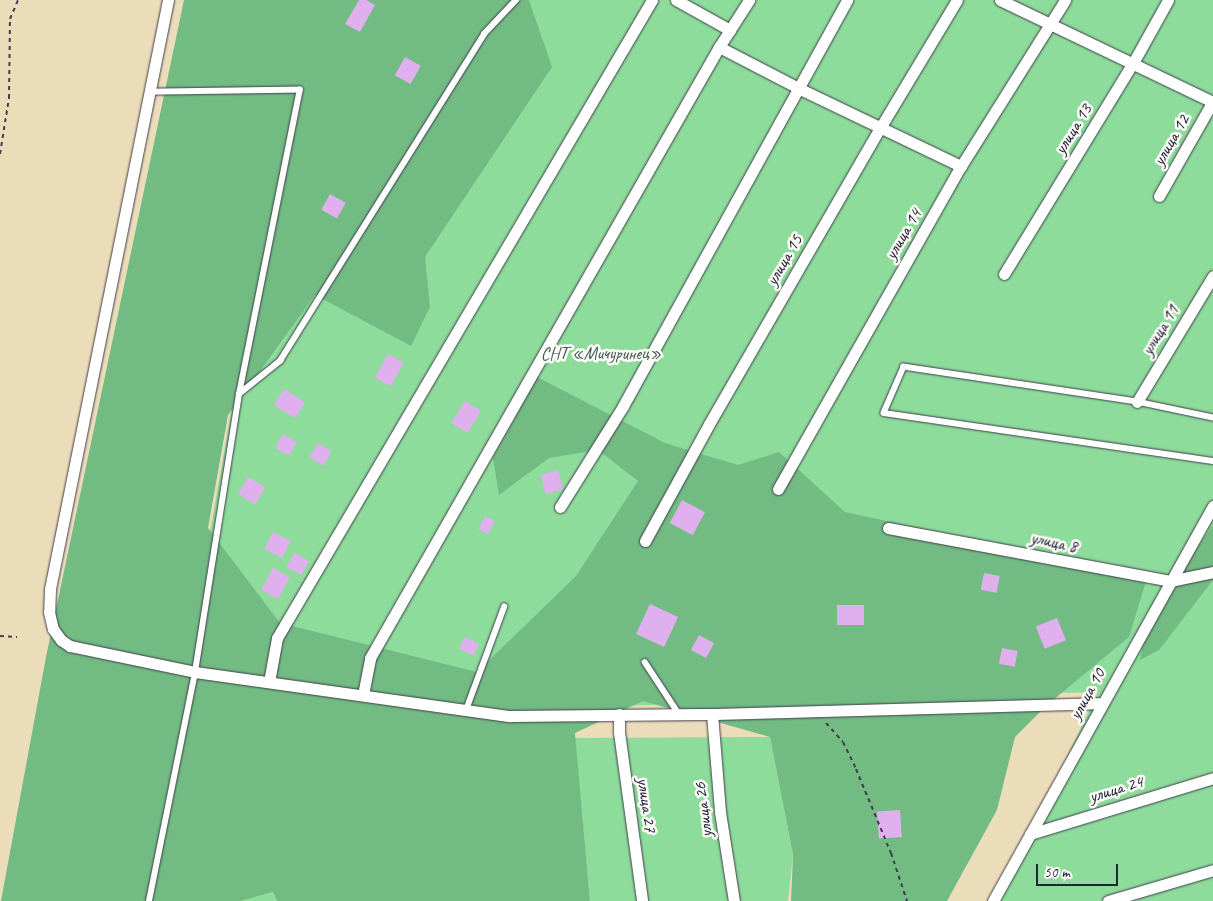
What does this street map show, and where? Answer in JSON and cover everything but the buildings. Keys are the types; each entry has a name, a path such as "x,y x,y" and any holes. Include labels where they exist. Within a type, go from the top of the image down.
{"street":[{"path":"168,0 50,589 49,612 53,629 61,640 70,646 195,672 510,716 712,714 1102,703"},
{"path":"270,682 277,638 652,0"},
{"path":"676,0 730,30"},
{"path":"363,695 370,658 719,47 749,0"},
{"path":"560,507 623,406 847,0"},
{"name":"улица 15","path":"645,541 709,424 880,128 957,0"},
{"path":"1000,0 1213,102"},
{"name":"улица 14","path":"778,489 961,166 1065,0"},
{"name":"улица 13","path":"1004,274 1134,63 1168,0"},
{"path":"719,47 798,88 961,166"},
{"name":"улица 12","path":"1159,196 1213,102"},
{"name":"улица 11","path":"1137,402 1213,276"},
{"name":"улица 10","path":"993,901 1213,506"},
{"name":"улица 8","path":"888,528 1170,582 1213,572"},
{"name":"улица 27","path":"619,714 619,732 642,901"},
{"name":"улица 26","path":"712,714 720,812 734,901"},
{"name":"улица 24","path":"1030,834 1213,778"},
{"path":"1108,901 1213,870"}],"lane":[{"path":"239,394 280,362 484,34 516,0"},
{"path":"149,901 195,672 239,394 300,90 150,92"},
{"path":"1213,418 1137,402 904,367 884,413 1213,461"},
{"path":"466,710 504,607"},
{"path":"645,662 679,714"}],"path":[{"path":"0,154 9,98 10,19 18,0"},
{"path":"0,636 17,637"},
{"path":"814,711 835,732 856,769 891,853 907,901"}],"green space":[{"path":"184,0 529,0 552,67 425,257 430,307 411,346 315,295 228,415 208,528 280,623 477,672 576,576 638,481 598,450 549,458 499,495 493,458 537,377 665,443 738,465 779,452 845,512 1147,578 1129,637 1047,705 1015,737 997,810 947,901 791,901 793,855 770,737 643,701 575,733 590,901 277,901 273,892 241,901 1,901 46,657"},
{"name":"СНТ «Мичуринец»","path":"304,0 1213,0 1213,901 1001,901 1030,834 1098,692 543,708 188,657"},
{"path":"1213,525 1213,580 1159,650 1140,660 1147,621"},
{"path":"770,737 793,855 788,901 590,901 575,738"},
{"path":"273,892 277,901 241,901"}]}
